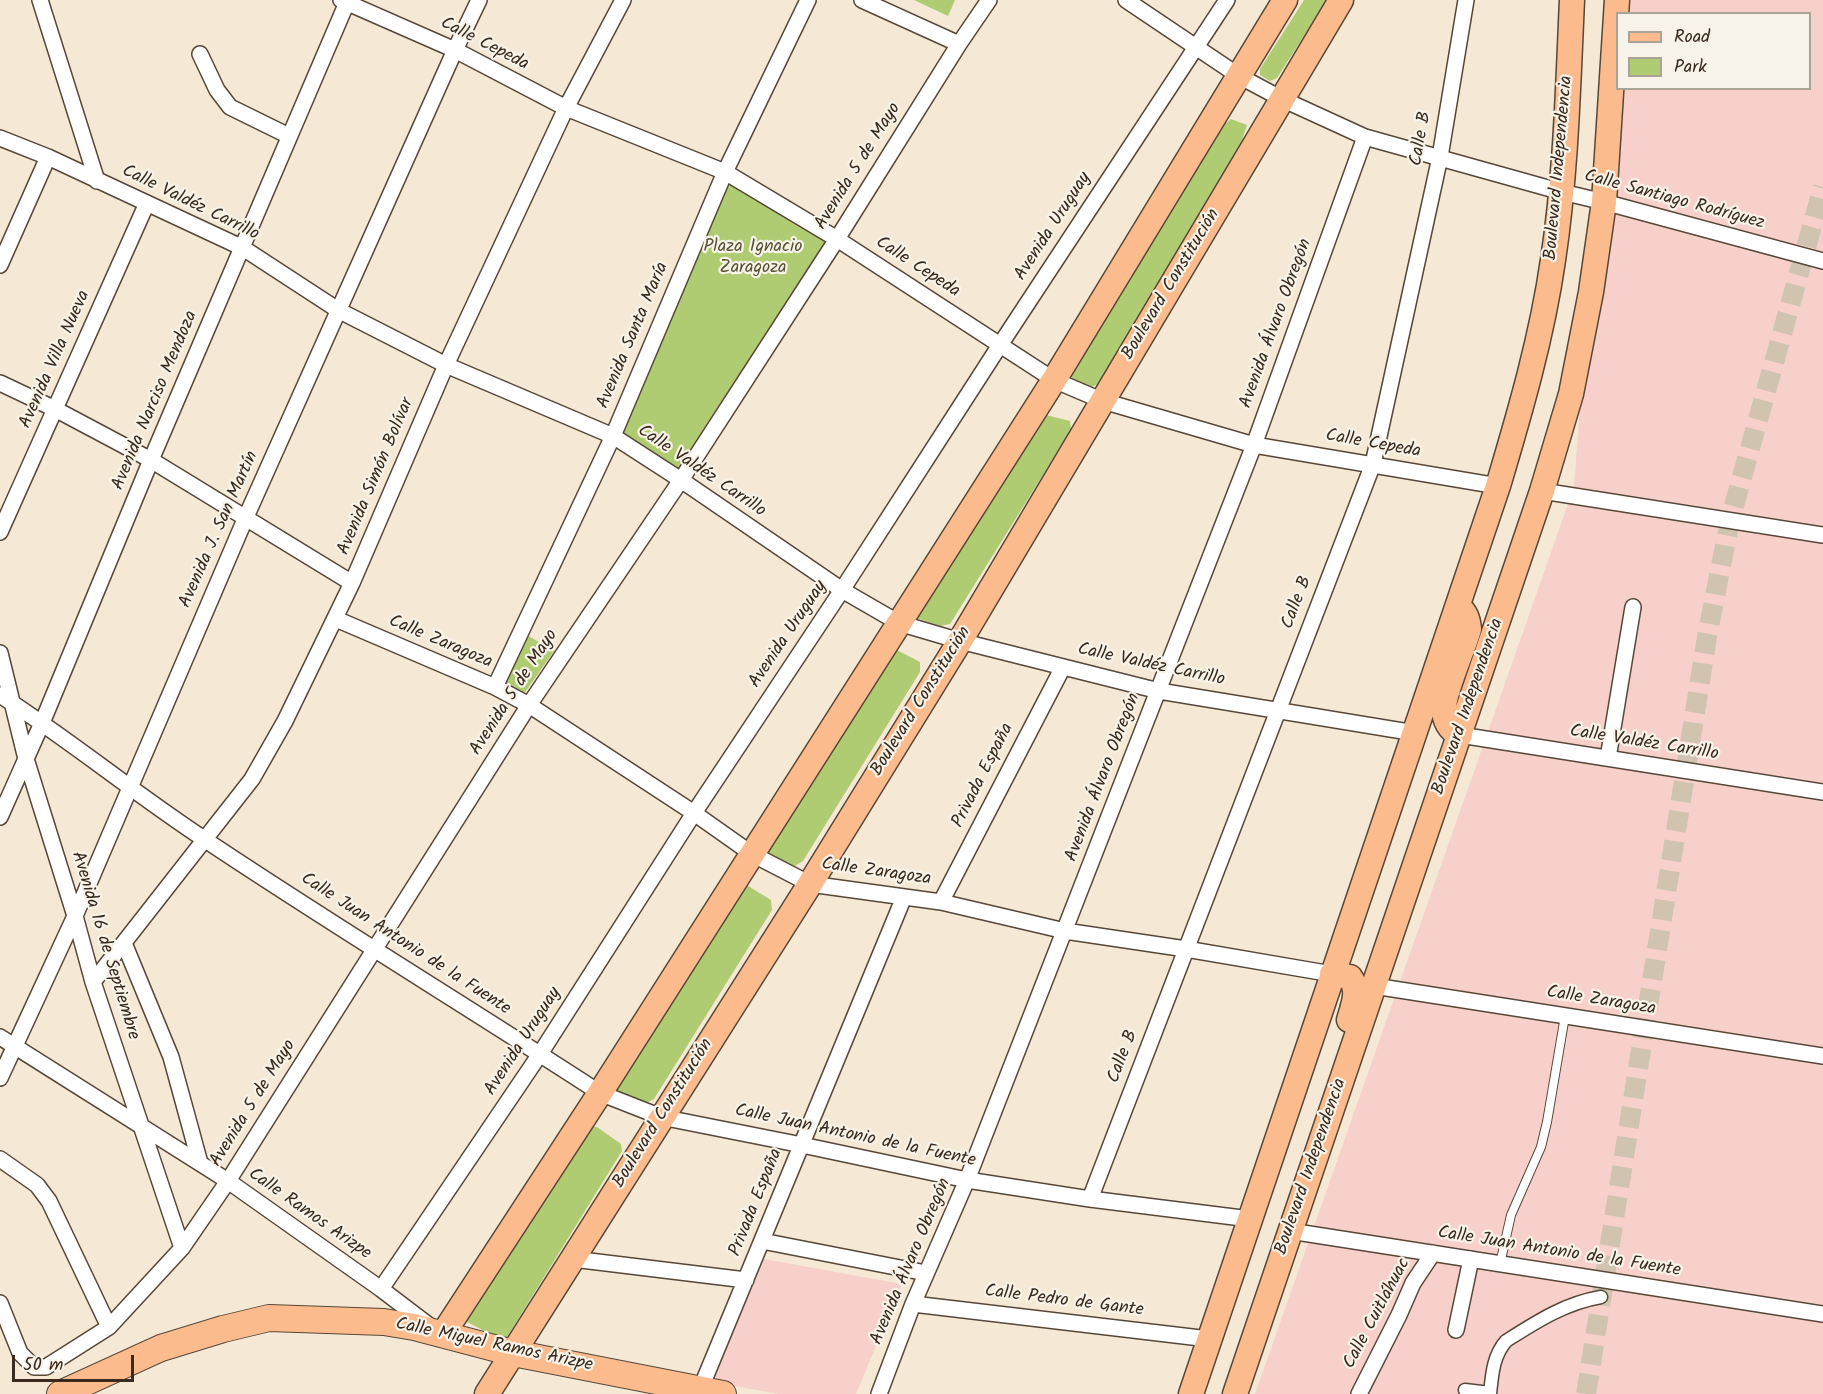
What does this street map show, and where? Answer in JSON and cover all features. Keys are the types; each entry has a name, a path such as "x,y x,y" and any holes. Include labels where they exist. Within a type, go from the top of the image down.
{"highway":[{"name":"Calle Miguel Ramos Arizpe","path":"60,1394 160,1348 269,1318 384,1322 414,1327 513,1353 712,1392"}],"main road":[{"path":"442,1334 600,1093 1054,380 1285,0"},
{"name":"Boulevard Constitución","path":"487,1394 810,884 960,641 1341,0"},
{"name":"Boulevard Independencia","path":"1191,1394 1458,606 1521,408 1542,323 1562,192 1572,0"},
{"name":"Boulevard Independencia","path":"1235,1394 1542,492 1571,394 1591,292 1604,201 1616,15"},
{"path":"1458,606 1468,619 1469,629 1444,707 1447,723 1453,732 1460,735"},
{"path":"1332,974 1350,977 1356,990 1354,1004 1335,1063 1340,1085"}],"street":[{"path":"40,0 97,181"},
{"name":"Avenida J. San Martín","path":"0,1077 75,916 246,517 479,0"},
{"name":"Avenida Simón Bolívar","path":"93,982 252,779 285,721 336,619 446,365 566,108 623,0"},
{"name":"Avenida Santa María","path":"495,687 613,436 725,172 808,0"},
{"path":"862,0 958,44"},
{"name":"Avenida 5 de Mayo","path":"0,1303 20,1353 34,1366 46,1367 109,1327 182,1248 228,1181 529,705 681,480 837,239 958,44 989,0"},
{"name":"Calle Santiago Rodríguez","path":"1126,0 1239,75 1282,99 1365,137 1823,261"},
{"name":"Avenida Uruguay","path":"381,1289 540,1054 694,813 1227,0"},
{"name":"Calle B","path":"1090,1199 1373,464 1440,157 1466,0"},
{"name":"Calle Cepeda","path":"345,1 455,50 566,108 725,172 837,239 1054,380 1103,401 1254,445 1498,486"},
{"name":"Avenida Narciso Mendoza","path":"0,817 243,248 345,1"},
{"path":"200,54 217,90 230,108 290,136"},
{"name":"Avenida Álvaro Obregón","path":"879,1394 913,1304 967,1180 1159,691 1254,445 1365,137"},
{"name":"Calle Valdéz Carrillo","path":"0,138 48,157 243,248 338,310 446,365 613,436 842,590 899,623 960,641 1159,691 1415,733"},
{"path":"0,265 48,157"},
{"name":"Avenida Villa Nueva","path":"0,532 147,203"},
{"path":"0,383 152,460 352,583"},
{"path":"1542,492 1823,535"},
{"path":"1608,758 1633,607"},
{"name":"Calle Zaragoza","path":"336,619 495,687 529,705 694,813 752,854 810,884 941,902 1065,931 1332,974"},
{"name":"Avenida 16 de Septiembre","path":"0,653 6,699 75,916 93,982 182,1248"},
{"name":"Privada España","path":"941,902 1063,667"},
{"name":"Calle Juan Antonio de la Fuente","path":"6,699 204,839 600,1093 661,1117 967,1180 1090,1199 1250,1219"},
{"name":"Calle Valdéz Carrillo","path":"1460,735 1823,792"},
{"name":"Privada España","path":"712,1392 746,1280 904,897"},
{"path":"124,943 171,1057 200,1163"},
{"name":"Calle Zaragoza","path":"1374,986 1823,1056"},
{"name":"Calle Ramos Arizpe","path":"0,1037 228,1181 442,1334"},
{"path":"0,1159 37,1185 49,1201 109,1327"},
{"name":"Calle Juan Antonio de la Fuente","path":"1290,1231 1823,1314"},
{"path":"762,1241 926,1273"},
{"name":"Calle Cuitláhuac","path":"1359,1394 1413,1283 1433,1253"},
{"path":"573,1259 746,1280"},
{"path":"1456,1330 1471,1259"},
{"path":"1465,1390 1490,1394 1494,1363 1499,1349 1506,1341 1567,1306 1601,1298"},
{"name":"Calle Pedro de Gante","path":"913,1304 1209,1339"}],"lane":[{"path":"1500,1264 1511,1215 1541,1147 1548,1122 1565,1016"}],"shaded area":[{"path":"1610,0 1823,0 1823,1394 1255,1394 1574,487"},
{"path":"764,1259 902,1284 856,1394 779,1394 712,1382"}],"green space":[{"path":"914,0 955,0 948,16"},
{"path":"1304,0 1327,0 1277,78 1270,81 1260,75 1260,69"},
{"path":"1231,119 1247,125 1232,170 1099,384 1091,387 1073,379 1068,370 1225,124"},
{"name":"Plaza Ignacio Zaragoza","path":"726,173 836,239 680,478 613,436"},
{"path":"1042,414 1070,421 1071,430 950,624 940,626 914,617"},
{"path":"527,635 554,651 521,698 504,687"},
{"path":"895,649 920,662 920,672 803,861 793,867 768,852 767,841"},
{"path":"745,884 771,900 772,910 654,1099 643,1105 617,1090 616,1079"},
{"path":"586,1126 597,1127 621,1144 622,1151 507,1337 500,1339 467,1322 465,1314"}],"tunnel":[{"path":"1586,1394 1707,637 1730,520 1823,187"}]}
